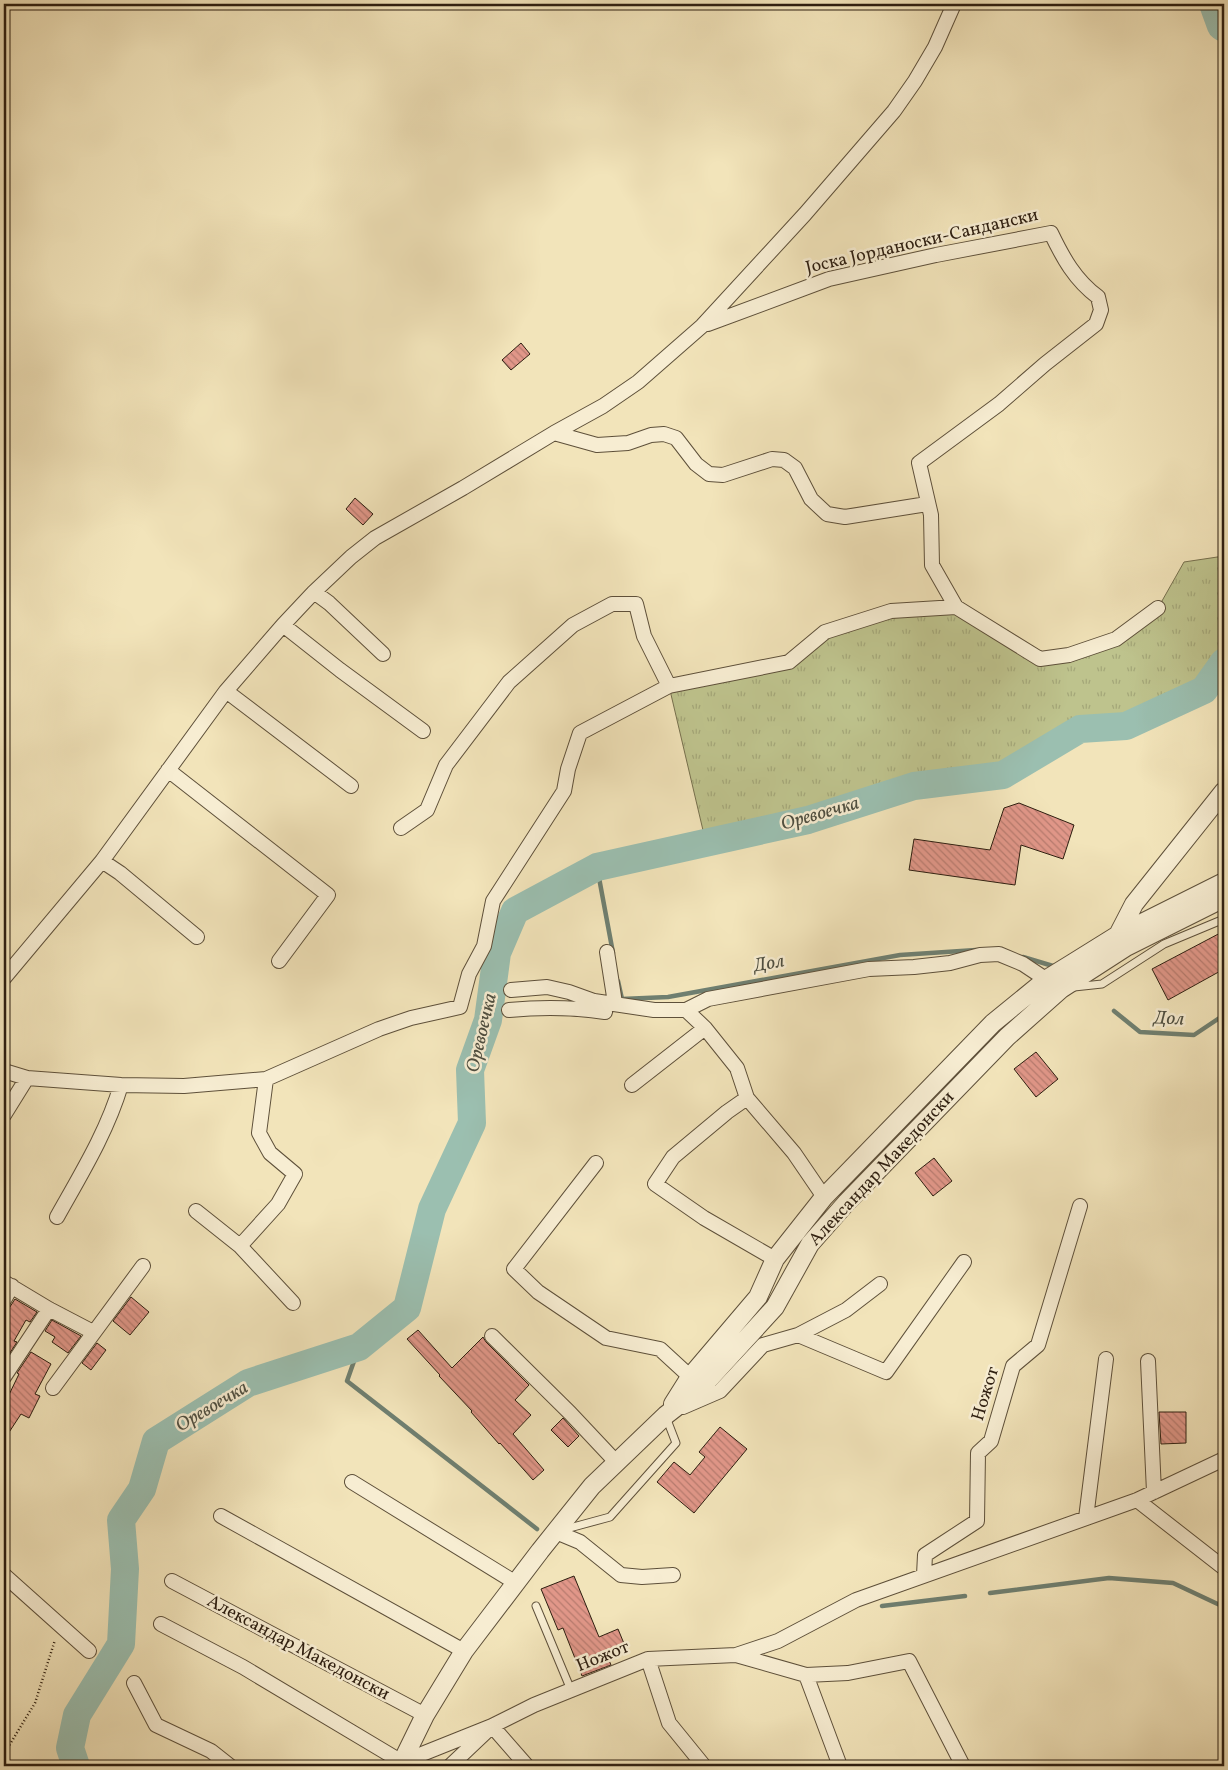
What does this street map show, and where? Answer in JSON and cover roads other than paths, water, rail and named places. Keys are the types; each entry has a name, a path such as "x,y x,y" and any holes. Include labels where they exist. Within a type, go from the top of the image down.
{"street":[{"name":"Јоска Јорданоски-Сандански","path":"4,978 102,861 226,691 283,624 314,592 351,557 375,538 603,406 638,382 702,326 805,214 894,111 935,47 954,4"},
{"name":"Јоска Јорданоски-Сандански","path":"702,326 829,279 936,255 1051,233 1060,253 1074,274 1084,286 1098,297 1101,310 1096,324 1045,364 999,404 920,463 927,504 931,515 932,565 956,607 1040,659 1069,655 1116,639 1158,608"},
{"path":"554,433 597,445 628,443 651,435 664,434 676,438 696,464 709,474 724,476 772,459 784,460 795,468 812,499 827,514 844,516 927,504"},
{"path":"314,592 329,603 383,654"},
{"path":"401,828 427,810 446,765 509,682 573,625 612,604 636,604 644,636 669,686"},
{"path":"4,1071 27,1078 120,1085 184,1086 266,1079 379,1029 411,1018 460,1007 469,974 484,946 494,901 564,791 568,769 580,733 669,686 789,662 825,632 891,610 956,607"},
{"path":"283,624 340,670 423,731"},
{"path":"226,691 351,786"},
{"path":"168,770 328,895 279,961"},
{"name":"Александар Македонски","path":"1122,941 1134,904 1224,790"},
{"path":"102,861 120,873 197,937"},
{"name":"Александар Македонски","path":"696,1382 758,1297 775,1259 824,1197 993,1023 1122,941 1224,882"},
{"name":"Александар Македонски","path":"1122,941 1224,898"},
{"path":"607,952 615,1004"},
{"path":"509,1010 576,1007 610,1012 686,1010 708,1000 869,969 950,963 980,955 999,954 1023,964 1054,984"},
{"name":"Александар Македонски","path":"401,1764 424,1716 464,1650 592,1486 666,1415 696,1382 775,1307 810,1244 1054,984"},
{"path":"511,990 547,987 594,1001 654,1010"},
{"name":"Александар Македонски","path":"686,1010 705,1028 738,1068 748,1098 794,1153 824,1197"},
{"path":"632,1085 705,1028"},
{"path":"4,1115 27,1078"},
{"path":"240,1246 278,1204 295,1174 270,1153 259,1132 266,1079"},
{"path":"57,1217 95,1148 114,1107 120,1085"},
{"path":"748,1098 727,1112 673,1157 655,1184 704,1218 775,1259"},
{"path":"596,1163 514,1269 538,1292 606,1338 660,1349 696,1382"},
{"name":"Ножот","path":"924,1575 925,1554 978,1522 978,1453 991,1440 1013,1366 1038,1345 1080,1206"},
{"path":"196,1211 240,1246 293,1303"},
{"path":"798,1335 886,1372 964,1262"},
{"path":"53,1388 143,1266"},
{"path":"4,1300 8,1284 49,1309 93,1332"},
{"name":"Александар Македонски","path":"666,1415 720,1391 763,1344 798,1335 846,1310 880,1284"},
{"path":"4,1377 49,1309"},
{"path":"492,1336 570,1413 617,1463"},
{"path":"1086,1518 1106,1359"},
{"path":"1148,1361 1154,1492"},
{"name":"Ножот","path":"401,1764 492,1726 534,1705 648,1659 736,1654 778,1641 856,1600 1137,1500 1224,1459"},
{"path":"352,1482 516,1583"},
{"path":"1137,1500 1224,1568"},
{"path":"221,1516 464,1650"},
{"path":"556,1532 580,1542 621,1575 642,1577 673,1575"},
{"path":"4,1575 89,1651"},
{"name":"Александар Македонски","path":"172,1581 424,1716"},
{"path":"161,1624 243,1667 401,1764"},
{"name":"Ножот","path":"736,1654 806,1675 848,1673 909,1661 963,1766"},
{"path":"648,1659 670,1723 704,1766"},
{"path":"806,1675 840,1766"},
{"path":"134,1683 156,1726 211,1751 230,1766"},
{"path":"492,1726 527,1766"},
{"name":"Ножот","path":"450,1766 492,1726"}],"lane":[{"path":"1054,984 1102,984 1164,944 1224,920"},
{"path":"556,1532 610,1517 676,1443 666,1415"},
{"path":"536,1606 571,1690"}],"waterway":[{"name":"Оревоечка","path":"1213,4 1221,26 1224,28"},
{"name":"Оревоечка","path":"76,1766 70,1748 77,1715 121,1644 125,1569 121,1520 142,1489 156,1441 248,1383 359,1347 407,1308 432,1209 472,1123 470,1070 488,1020 497,953 515,911 597,867 808,820 914,786 1003,775 1080,729 1126,726 1204,690 1224,662"},
{"name":"Дол","path":"597,867 613,953"},
{"name":"Дол","path":"618,981 622,999 668,997 900,955 976,950"},
{"name":"Дол","path":"1023,957 1053,966"},
{"name":"Дол","path":"1114,1011 1140,1032 1194,1035 1224,1015"},
{"path":"359,1347 347,1381 537,1529"},
{"path":"990,1593 1109,1578 1173,1583 1224,1607"},
{"path":"882,1606 965,1596"}]}
